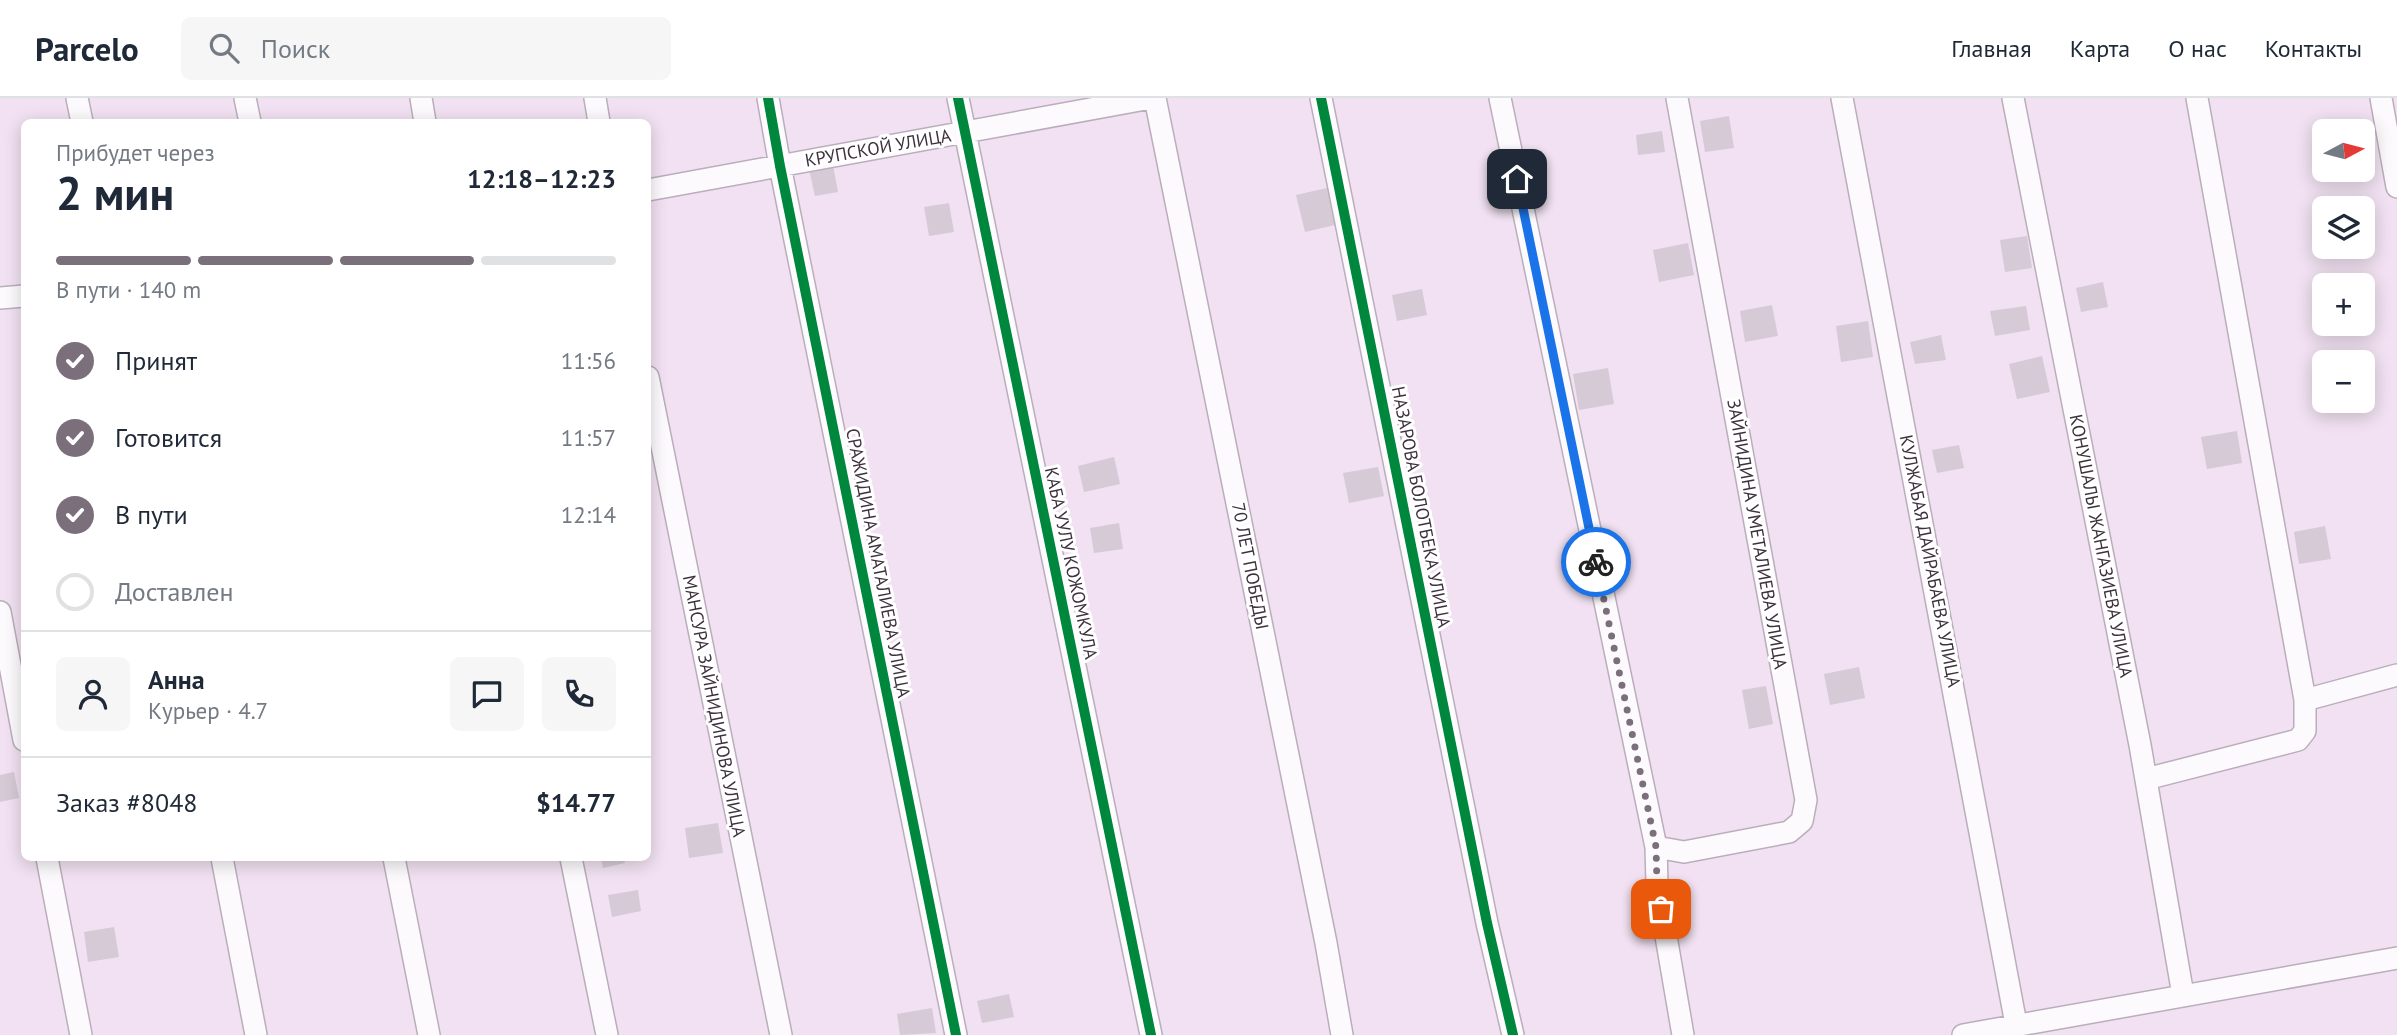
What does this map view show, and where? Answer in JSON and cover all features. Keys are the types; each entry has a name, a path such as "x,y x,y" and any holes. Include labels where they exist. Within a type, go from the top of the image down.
{"street":[{"path":"77,98 81,119"},
{"path":"245,98 249,119"},
{"path":"421,98 424,119"},
{"path":"595,98 598,119"},
{"name":"СРАЖИДИНА АМАТАЛИЕВА УЛИЦА","path":"768,98 956,1035"},
{"name":"КАБА УУЛУ КОЖОМКУЛА","path":"958,98 1151,1035"},
{"name":"КРУПСКОЙ УЛИЦА","path":"651,189 1153,98"},
{"name":"70 ЛЕТ ПОБЕДЫ","path":"1153,98 1323,929 1342,1035"},
{"name":"НАЗАРОВА БОЛОТБЕКА УЛИЦА","path":"1321,98 1487,923 1513,1035"},
{"path":"1500,98 1656,847 1657,884 1683,1035"},
{"name":"ЗАЙНИДИНА УМЕТАЛИЕВА УЛИЦА","path":"1656,847 1684,852 1789,832 1802,821 1805,800 1676,98"},
{"name":"КУЛЖАБАЯ ДАЙРАБАЕВА УЛИЦА","path":"1842,98 2016,1024"},
{"name":"КОНУШАЛЫ ЖАНГАЗИЕВА УЛИЦА","path":"2013,98 2146,779 2183,995"},
{"path":"2146,779 2298,740 2305,731 2305,700 2197,98"},
{"path":"2381,98 2397,187"},
{"path":"0,298 21,296"},
{"name":"МАНСУРА ЗАЙНИДИНОВА УЛИЦА","path":"651,392 781,1035"},
{"path":"0,612 21,724"},
{"path":"2305,700 2397,675"},
{"path":"48,861 81,1035"},
{"path":"223,861 256,1035"},
{"path":"395,861 429,1035"},
{"path":"572,861 607,1035"},
{"path":"1963,1035 2397,958"}],"building":[{"path":"1729,116 1734,148 1705,152 1700,121"},
{"path":"1662,131 1665,152 1638,155 1636,135"},
{"path":"833,165 838,192 815,196 809,169"},
{"path":"1327,188 1335,225 1305,232 1296,195"},
{"path":"949,203 954,232 929,236 924,207"},
{"path":"2027,236 2032,268 2005,272 2000,240"},
{"path":"1688,243 1694,275 1659,282 1653,250"},
{"path":"2103,282 2108,307 2081,312 2076,288"},
{"path":"1422,289 1427,315 1397,321 1392,295"},
{"path":"1772,305 1778,336 1745,342 1740,311"},
{"path":"2026,306 2030,330 1995,336 1990,311"},
{"path":"1868,321 1873,357 1841,362 1836,326"},
{"path":"1941,335 1946,360 1915,364 1910,342"},
{"path":"2042,356 2050,392 2017,399 2009,364"},
{"path":"1608,368 1614,404 1579,410 1573,374"},
{"path":"2237,431 2242,463 2207,469 2201,437"},
{"path":"1959,445 1964,468 1937,473 1932,450"},
{"path":"1114,457 1120,484 1084,492 1078,466"},
{"path":"1378,467 1384,496 1349,503 1343,473"},
{"path":"1119,523 1123,549 1094,553 1090,528"},
{"path":"2325,526 2331,559 2299,564 2294,532"},
{"path":"1859,667 1865,698 1830,705 1824,674"},
{"path":"1766,686 1773,724 1749,729 1742,690"},
{"path":"14,772 19,798 0,802 0,775"},
{"path":"718,823 723,853 689,858 685,828"},
{"path":"602,861 625,861 625,863 603,868"},
{"path":"638,890 641,911 612,917 608,895"},
{"path":"114,927 119,957 88,962 84,932"},
{"path":"1009,994 1014,1017 982,1023 977,1001"},
{"path":"932,1008 936,1033 900,1035 897,1014"}],"cycle path":[{"path":"768,98 956,1035"},
{"path":"958,98 1151,1035"},
{"path":"1321,98 1487,923 1513,1035"}],"way so far":[{"path":"1596,562 1656,847 1661,909"}],"route":[{"path":"1517,179 1596,562"}]}
